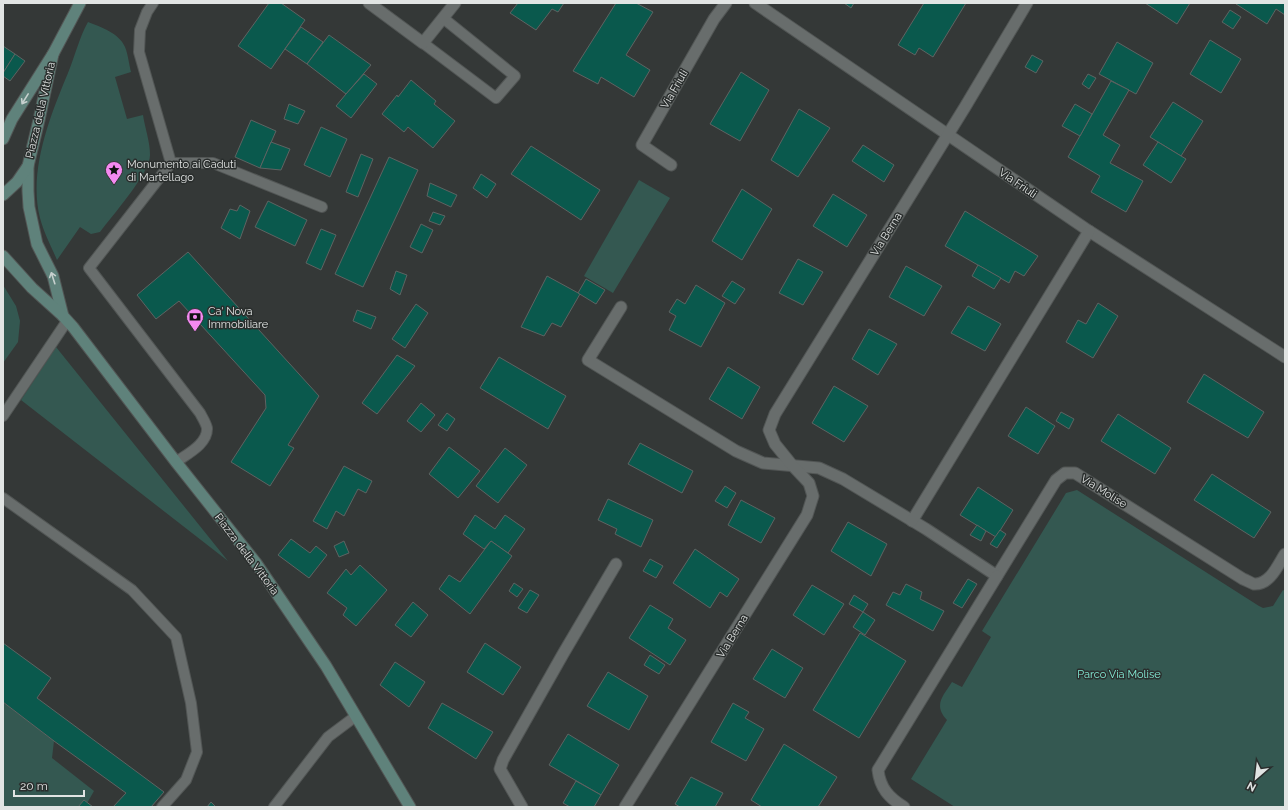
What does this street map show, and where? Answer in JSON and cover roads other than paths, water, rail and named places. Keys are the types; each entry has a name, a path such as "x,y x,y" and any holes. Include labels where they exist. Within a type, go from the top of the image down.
{"main road":[{"name":"Piazza della Vittoria","path":"3,139 12,119 53,54 80,3"},
{"name":"Piazza della Vittoria","path":"53,54 28,166 29,207 38,244 53,276 65,318"},
{"name":"Piazza della Vittoria","path":"3,195 16,182 28,166"},
{"name":"Piazza della Vittoria","path":"3,256 32,288 65,318 256,563 326,666 410,807"}],"street":[{"path":"370,3 423,43 455,3"},
{"name":"Via Friuli","path":"671,165 642,145 714,19 726,3"},
{"name":"Via Friuli","path":"755,3 1089,231 1285,357"},
{"name":"Via Berna","path":"625,807 807,515 813,496 809,483 775,444 769,430 775,414 948,135 1027,3"},
{"path":"912,521 1089,231"},
{"path":"621,308 588,360 736,451 763,464 819,468 843,479 912,521 997,576 878,770 879,781 884,790 897,803 904,807"},
{"name":"Via Molise","path":"997,576 1056,480 1065,473 1076,473 1253,584 1262,583 1268,579 1285,554"},
{"path":"522,807 500,768 503,760 616,564"}],"lane":[{"path":"153,3 147,12 140,30 139,52 171,163"},
{"path":"423,43 496,98 515,76 443,18"},
{"path":"171,163 213,163 322,207"},
{"path":"171,163 89,268 200,413 207,427 204,438 198,447 176,462"},
{"path":"3,416 65,318"},
{"path":"3,498 132,590 176,637 191,703 197,752 186,780 162,807"},
{"path":"274,807 328,737 356,716"}],"place":[{"name":"Monumento ai Caduti di Martellago","path":"114,185"},
{"name":"Ca' Nova Immobiliare","path":"195,332"}],"park label":[{"name":"Parco Via Molise","path":"1119,674"}]}
